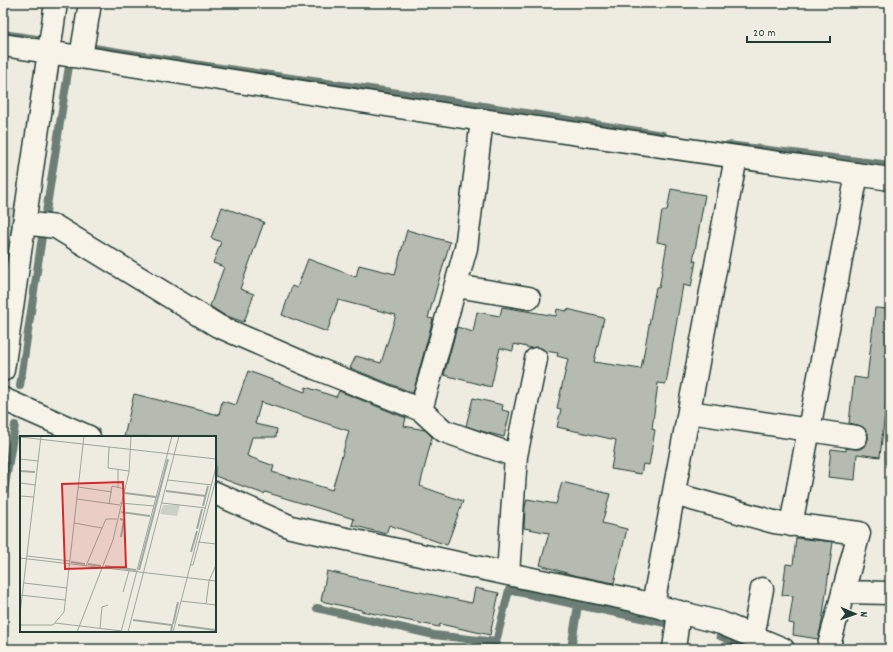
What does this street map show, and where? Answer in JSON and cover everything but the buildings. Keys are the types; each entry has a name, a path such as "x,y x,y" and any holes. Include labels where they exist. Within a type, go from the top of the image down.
{"street":[{"path":"3,370 56,3"},
{"path":"81,57 90,3"},
{"path":"3,45 482,120 890,179"},
{"path":"421,410 466,248 482,120"},
{"path":"653,605 736,157"},
{"path":"791,525 857,174"},
{"path":"24,223 56,227 218,326 315,368 421,410 444,431 516,456"},
{"path":"456,286 529,298"},
{"path":"508,574 516,456 536,359"},
{"path":"3,399 87,436"},
{"path":"688,412 856,437"},
{"path":"216,493 291,526 625,598 721,624 783,649"},
{"path":"674,494 774,522 859,533 828,649"},
{"path":"753,637 762,589"},
{"path":"843,592 890,593"},
{"path":"674,649 679,612"}],"shaded area":[{"path":"3,207 14,209 6,266 3,265"}],"waterway":[{"path":"3,34 37,39"},
{"path":"94,48 207,66 427,97 663,135"},
{"path":"46,212 69,66"},
{"path":"728,145 890,165"},
{"path":"20,386 42,237"},
{"path":"3,498 15,425"},
{"path":"317,608 434,635 496,642 509,590 578,605 571,649"},
{"path":"578,605 665,623"},
{"path":"720,636 750,649"}]}
